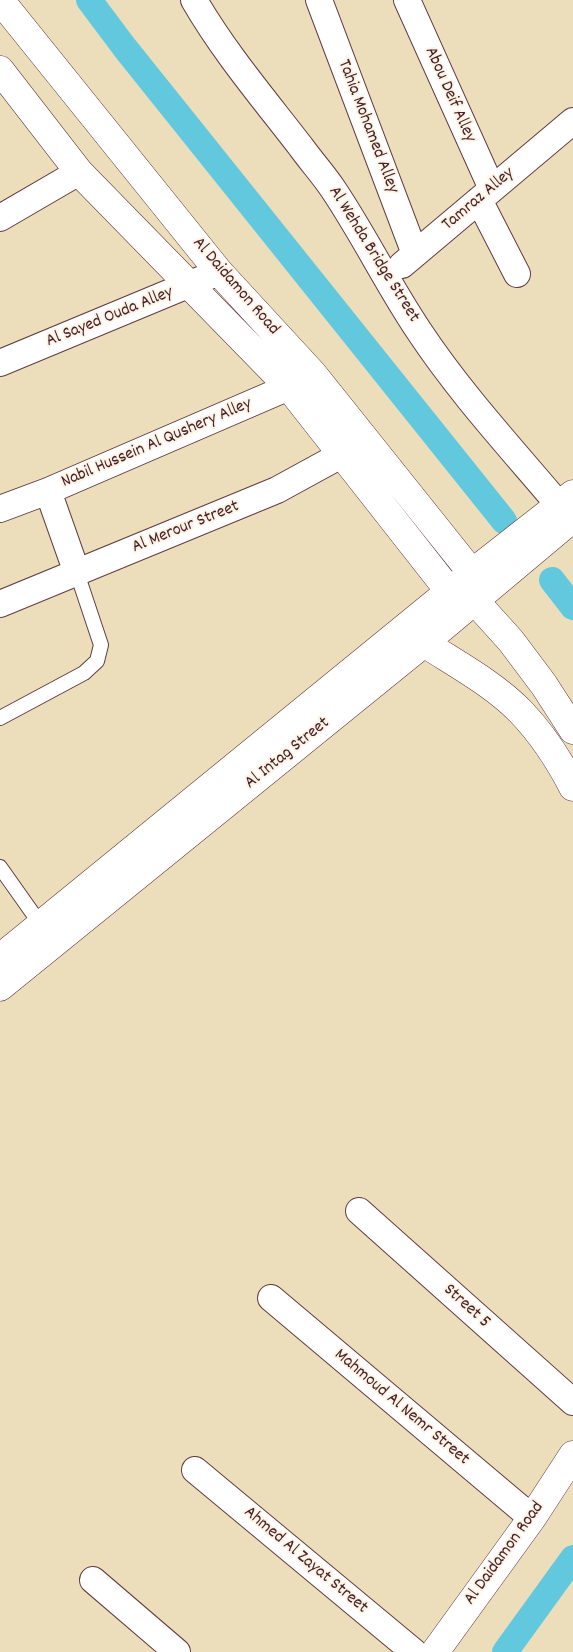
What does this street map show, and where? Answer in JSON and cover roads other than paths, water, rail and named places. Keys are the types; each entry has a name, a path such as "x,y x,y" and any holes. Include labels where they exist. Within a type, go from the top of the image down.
{"main road":[{"name":"Al Daidamon Road","path":"0,0 220,272 312,374 472,573"},
{"name":"Al Daidamon Road","path":"0,70 79,172 289,387 341,455 462,596 510,641 544,686 573,730"},
{"name":"Al Intag Street","path":"0,987 424,643 462,596 472,573 568,506"},
{"name":"Al Intag Street","path":"0,958 462,596 568,506"},
{"path":"424,643 490,686 520,711 545,740 573,787"},
{"name":"Al Daidamon Road","path":"435,1652 532,1518 573,1456"}],"street":[{"name":"Al Wehda Bridge Street","path":"194,0 204,18 240,68 332,187 386,278 442,363 470,400 568,506"},
{"name":"Tahia Mohamed Alley","path":"319,0 415,254"},
{"name":"Abou Deif Alley","path":"407,0 517,274"},
{"name":"Tamraz Alley","path":"386,278 573,121"},
{"path":"0,218 79,172"},
{"name":"Al Sayed Ouda Alley","path":"0,363 220,272"},
{"name":"Nabil Hussein Al Qushery Alley","path":"0,508 48,492 289,387 312,374"},
{"name":"Al Merour Street","path":"0,604 277,490 341,455 365,439"},
{"path":"48,492 77,573"},
{"name":"Street 5","path":"359,1211 573,1402"},
{"name":"Mahmoud Al Nemr Street","path":"271,1298 532,1518"},
{"name":"Ahmed Al Zayat Street","path":"196,1470 414,1652"},
{"path":"93,1580 177,1652"}],"lane":[{"path":"0,718 84,673 97,661 101,645 77,573"},
{"path":"0,867 41,925"}],"waterway":[{"path":"89,0 125,48 504,521"},
{"path":"552,580 573,607"},
{"path":"505,1652 573,1558"}]}
